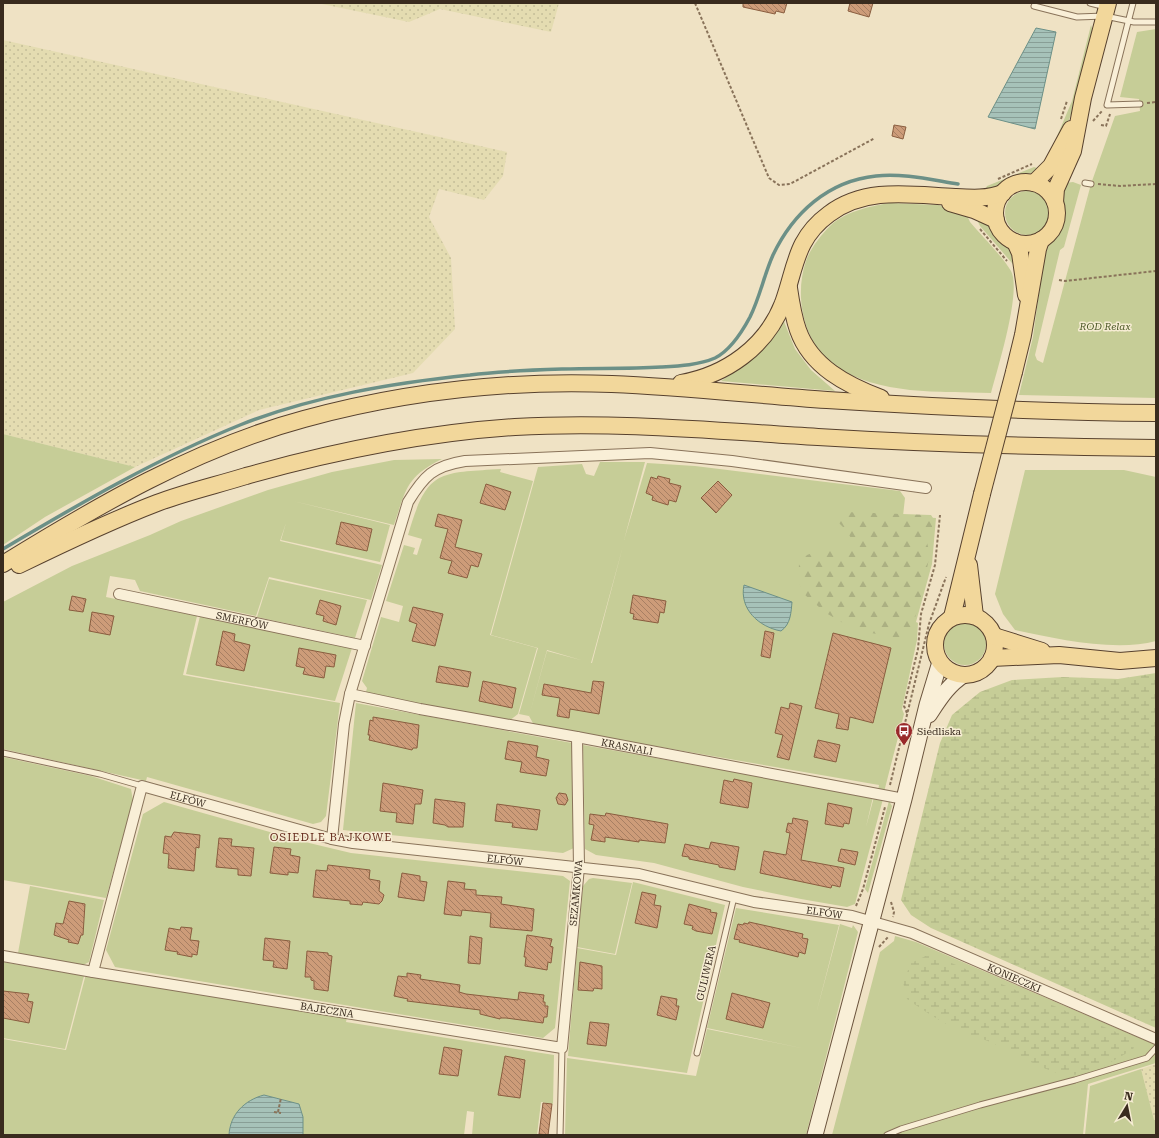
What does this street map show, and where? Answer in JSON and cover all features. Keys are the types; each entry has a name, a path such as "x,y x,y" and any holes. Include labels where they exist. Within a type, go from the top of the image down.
{"main road":[{"path":"1034,183 1046,173 1059,154 1106,9"},
{"path":"1003,193 996,206 996,220 1003,233 1015,242 1028,244 1041,240 1048,234 1056,219 1056,189 1073,151 1076,98"},
{"path":"649,386 703,379 738,361 752,349 773,321 782,305 789,286 796,258 802,244 819,222 840,206 873,195 890,193 976,198 992,197 1003,193 1017,184 1034,183 1046,190 1055,202"},
{"path":"924,195 974,210 996,220"},
{"path":"952,617 1023,335 1041,240"},
{"path":"1015,242 1020,254 1024,273 1027,309"},
{"path":"789,286 798,332 806,346 821,365 838,379 892,403"},
{"path":"3,564 56,531 164,473 247,437 303,419 357,406 435,392 529,385 609,384 972,408 1156,413"},
{"path":"3,573 93,530 160,502 312,458 365,446 432,435 515,427 608,425 929,443 1028,447 1156,448"},
{"path":"1128,448 1156,457"},
{"path":"968,549 975,616"},
{"path":"965,614 975,616 984,621 994,636 995,647 992,658 982,670 964,675 948,670 940,662 935,653 934,644 936,634 941,626 952,617 965,614"},
{"path":"994,636 1059,655"},
{"path":"992,658 1059,655 1120,661 1156,658"}],"street":[{"path":"332,839 344,724 350,694 408,502 421,482 434,470 448,464 465,461 650,453 732,461 926,488"},
{"name":"SMERFÓW","path":"120,594 364,646"},
{"path":"815,1135 940,662"},
{"path":"922,726 940,698 956,680 964,675"},
{"name":"KRASNALI","path":"350,694 420,709 904,799"},
{"name":"SEZAMKOWA","path":"562,1048 579,867 577,737"},
{"path":"93,972 142,786"},
{"name":"ELFÓW","path":"142,786 332,839 353,843 639,874 775,905 852,916 871,921"},
{"name":"KONIECZKI","path":"871,921 912,933 1156,1040"},
{"name":"BAJECZNA","path":"3,956 562,1048"}],"lane":[{"path":"1090,3 1106,9 1128,22 1156,22"},
{"path":"1133,3 1107,105 1140,104"},
{"path":"1034,6 1072,17 1106,9"},
{"path":"3,753 100,774 142,786"},
{"name":"GULIWERA","path":"697,1053 734,896"},
{"path":"560,1135 562,1048"},
{"path":"887,1135 901,1129 967,1109 1075,1080 1147,1058 1156,1048"}],"path":[{"path":"695,3 769,178 779,185 790,184 875,138"},
{"path":"1059,123 1076,98"},
{"path":"1090,125 1107,105"},
{"path":"1088,184 1120,186 1156,184"},
{"path":"1059,280 1065,281 1156,272"},
{"path":"940,515 935,566 921,614 918,649 904,706 908,713 928,624 948,573"},
{"path":"853,909 861,895"},
{"path":"891,902 894,912 892,920"},
{"path":"876,951 889,934"},
{"path":"278,1112 281,1098"},
{"path":"274,1112 281,1113"}],"shaded area":[{"path":"317,3 559,3 551,32 440,9 409,22"},
{"path":"3,40 507,152 503,176 484,200 439,189 429,217 451,258 455,329 413,373 259,410 135,467 3,434"},
{"path":"1156,1064 1156,1120 1154,1121 1141,1069"}],"green space":[{"path":"1091,25 1093,31 1082,79 1072,112 1058,142 1049,155 1072,101"},
{"name":"ROD Relax","path":"1156,29 1156,398 1019,395 1033,337 1045,249 1057,235 1063,223 1065,208 1061,198 1065,183 1073,182 1081,185 1064,247 1060,250 1035,355 1037,360 1043,363 1091,184 1115,116 1140,111 1139,99 1120,97 1137,32"},
{"path":"1034,167 1043,170 1013,177 995,188 985,190 987,186"},
{"path":"1023,191 1031,191 1043,197 1049,209 1049,217 1043,229 1031,235 1023,235 1011,229 1005,217 1005,209 1011,197"},
{"path":"889,203 938,205 966,213 970,222 1011,271 1014,281 1011,312 1003,350 991,393 910,390 870,382 852,375 834,365 823,356 808,332 801,303 802,275 806,261 816,242 830,226 850,213"},
{"path":"979,217 990,225 996,237 1012,250 1018,270 980,226 978,222"},
{"path":"783,319 795,349 811,370 835,391 721,381 755,354 769,339"},
{"path":"3,434 135,467 45,517 3,545"},
{"path":"442,459 414,478 405,493 394,525 293,501 390,525 380,562 281,540 286,523 280,541 382,565 371,600 269,577 256,616 140,591 135,580 110,576 106,597 197,616 183,675 340,703 326,816 321,822 313,824 147,777 146,781 3,749 3,602 72,566 181,521 268,490 332,472 394,460"},
{"path":"600,462 645,462 624,540 647,463 695,466 900,491 905,498 903,516 936,518 932,564 916,622 918,623 917,640 902,709 904,714 884,792 878,791 879,785 534,725 529,716 519,714 538,648 491,635 538,467 582,464 586,474 594,476","holes":["623,546 592,663 591,663","547,650 582,660 547,651 529,716"]},
{"path":"501,469 500,472 533,481 490,635 537,648 518,714 509,721 390,699 366,692 367,688 362,681 381,617 399,622 403,606 386,601 404,545 415,548 413,554 417,555 422,539 408,535 422,498 429,487 438,479 448,475 462,472"},
{"path":"1025,470 1124,470 1156,477 1156,641 1140,644 1104,645 1049,637 1015,630 1003,614 995,594"},
{"path":"845,512 931,515 933,518 932,528 926,539 930,554 920,601 913,624 904,639 855,630 826,613 805,595 798,581 799,564 807,555 820,550 838,550 847,552 853,541 839,523 839,516"},
{"path":"269,579 367,600 355,638 257,617"},
{"path":"200,616 352,648 335,701 186,674"},
{"path":"961,623 969,623 977,626 983,632 986,644 983,656 977,662 969,665 961,665 953,662 947,656 944,648 944,640 947,632 953,626"},
{"path":"1156,673 1156,1028 931,928 911,915 901,900 940,743 952,715 980,692 1012,680 1063,677 1118,679"},
{"path":"356,703 572,743 574,848 563,853 343,830"},
{"path":"583,745 873,797 866,827 874,797 883,799 855,904 847,907 801,899 743,887 654,863 596,855 585,849"},
{"path":"3,757 91,776 131,789 133,801 106,898 3,880"},
{"path":"889,801 892,806 868,893 865,889"},
{"path":"164,802 305,842 351,853 563,876 570,881 555,1028 543,1038 115,967 106,950 143,814"},
{"path":"593,878 632,883 615,954 577,947 583,886 589,879"},
{"path":"633,882 725,905 687,1073 568,1056 577,948 616,955"},
{"path":"30,886 104,900 89,962 83,965 18,953"},
{"path":"736,908 839,925 816,1014 840,924 852,928 853,925 858,932 806,1135 565,1135 567,1058 696,1076 707,1029 806,1049 707,1028"},
{"path":"895,936 916,942 1156,1045 1156,1063 1088,1084 1083,1135 832,1135 880,952 894,941"},
{"path":"930,954 1128,1037 1134,1048 1121,1057 1094,1070 1077,1075 1070,1075 1043,1068 992,1043 960,1031 946,1024 907,999 903,982 911,963"},
{"path":"3,962 84,976 65,1049 3,1038"},
{"path":"86,974 347,1017 346,1022 554,1055 553,1104 541,1102 537,1135 472,1135 474,1112 467,1111 464,1135 303,1135 303,1117 299,1104 264,1095 230,1125 229,1135 3,1135 3,1039 66,1050"},
{"path":"1141,1069 1154,1120 1156,1120 1156,1135 1085,1135 1090,1086"}],"water":[{"path":"1036,28 1056,32 1035,129 988,117"},
{"path":"744,585 792,602 790,618 787,625 781,631 765,626 752,616 745,602 743,594"},
{"path":"264,1095 299,1104 303,1117 303,1135 229,1135 232,1121 240,1109 251,1100"}],"building":[{"path":"743,3 787,3 784,13 776,11 775,14 743,7"},
{"path":"850,3 873,3 869,17 848,11"},
{"path":"894,125 906,127 903,139 892,136"},
{"path":"658,476 670,479 669,483 681,486 676,502 669,500 668,505 652,500 653,496 646,493 651,477 657,479"},
{"path":"718,481 732,495 716,513 701,498"},
{"path":"486,484 511,492 505,510 480,503"},
{"path":"438,514 462,520 455,547 482,554 478,567 471,565 467,578 448,573 452,561 440,558 448,529 435,526"},
{"path":"341,522 372,529 367,551 336,544"},
{"path":"633,595 666,601 664,613 660,612 658,623 633,619 634,614 630,613"},
{"path":"72,596 86,599 83,612 69,610"},
{"path":"320,600 341,606 336,625 323,621 324,616 316,614"},
{"path":"413,607 443,614 435,646 412,641 417,624 409,621"},
{"path":"92,612 114,616 110,635 89,631"},
{"path":"223,631 235,634 234,641 250,645 244,671 216,665"},
{"path":"765,631 774,633 770,658 761,656"},
{"path":"833,633 891,648 873,723 850,717 848,730 836,728 839,714 815,708"},
{"path":"299,648 336,655 334,667 326,666 324,678 303,674 305,668 296,666"},
{"path":"439,666 471,672 468,687 436,682"},
{"path":"483,681 516,688 512,708 479,701"},
{"path":"593,681 604,682 599,714 570,709 569,718 557,716 560,698 542,695 544,684 591,693"},
{"path":"790,703 802,706 789,760 777,757 783,735 775,733 781,707 789,709"},
{"path":"373,717 419,725 417,748 413,748 412,750 369,740 370,735 368,735 370,720 373,721"},
{"path":"818,740 840,745 836,762 814,757"},
{"path":"508,741 538,746 536,757 549,760 546,776 520,772 522,762 505,759"},
{"path":"734,779 752,783 748,808 720,803 724,780 733,782"},
{"path":"383,783 423,790 421,804 415,804 413,824 396,822 397,813 380,811"},
{"path":"559,793 566,794 568,800 565,805 558,804 556,798"},
{"path":"435,799 465,803 463,827 448,827 433,823"},
{"path":"828,803 852,808 849,824 844,823 843,827 825,824"},
{"path":"497,804 540,810 537,830 512,827 513,823 495,821"},
{"path":"606,813 668,824 665,843 639,840 639,842 605,837 605,842 591,840 594,825 589,824 590,814 605,816"},
{"path":"793,818 808,821 801,860 844,868 840,887 832,885 831,888 760,873 764,851 786,855 790,833 786,832 788,823 792,824"},
{"path":"174,832 200,835 199,848 196,847 194,871 168,868 169,854 163,853 165,836 171,837"},
{"path":"219,838 232,839 231,846 254,848 251,876 238,875 238,869 216,867"},
{"path":"711,842 739,847 735,870 682,856 685,844 709,849"},
{"path":"274,847 291,849 290,855 300,857 298,873 288,872 288,875 270,873"},
{"path":"841,849 858,852 855,865 838,861"},
{"path":"328,865 370,870 369,879 380,881 379,891 384,895 382,901 379,904 363,902 362,905 350,904 350,901 313,897 316,870 327,871"},
{"path":"402,873 420,876 420,881 427,882 424,901 398,897"},
{"path":"448,881 465,883 464,889 476,890 476,895 502,897 501,904 534,909 532,931 490,927 491,913 462,910 461,916 444,914"},
{"path":"642,892 656,895 654,905 661,906 657,928 635,923"},
{"path":"69,901 85,904 83,935 81,935 78,944 68,942 69,940 54,935 56,923 63,924"},
{"path":"689,904 717,913 712,934 696,931 692,929 693,926 684,924"},
{"path":"749,922 803,934 802,938 808,939 805,954 799,952 798,957 739,942 740,940 734,939 738,924 743,925 744,923 748,924"},
{"path":"181,927 192,928 190,940 199,941 197,955 192,954 192,957 177,954 178,952 165,950 169,928 180,930"},
{"path":"527,935 552,939 550,946 553,947 551,963 548,962 547,970 525,966 526,957 524,957"},
{"path":"470,936 482,938 480,964 468,963"},
{"path":"265,938 290,941 287,969 273,967 274,961 263,960"},
{"path":"307,951 328,953 328,955 332,956 328,991 314,989 314,981 311,980 311,977 305,977"},
{"path":"580,962 602,966 602,989 594,988 593,991 578,990"},
{"path":"407,973 421,975 420,979 460,985 459,992 466,994 518,1000 519,992 544,995 543,1002 545,1002 545,1006 548,1006 547,1017 544,1017 543,1023 506,1018 500,1019 480,1014 480,1010 407,1001 408,999 394,996 398,976 407,977"},
{"path":"3,991 29,994 27,1001 33,1002 29,1023 3,1018"},
{"path":"732,993 770,1003 763,1028 726,1019"},
{"path":"661,996 677,999 676,1006 679,1006 676,1020 657,1015"},
{"path":"590,1022 609,1024 606,1046 587,1044"},
{"path":"444,1047 462,1050 458,1076 439,1074"},
{"path":"505,1056 525,1060 520,1098 498,1095"},
{"path":"543,1103 552,1104 548,1135 539,1134"}],"waterway":[{"path":"3,549 119,482 179,452 240,425 296,406 354,392 441,378 516,371 675,366 696,364 715,358 721,355 736,340 743,329 750,317 773,255 781,240 802,213 814,202 828,192 842,185 859,179 876,176 897,175 958,184"}],"place":[{"name":"Siedliska","path":"904,746"}],"district":[{"name":"OSIEDLE BAJKOWE","path":"331,837"}]}
